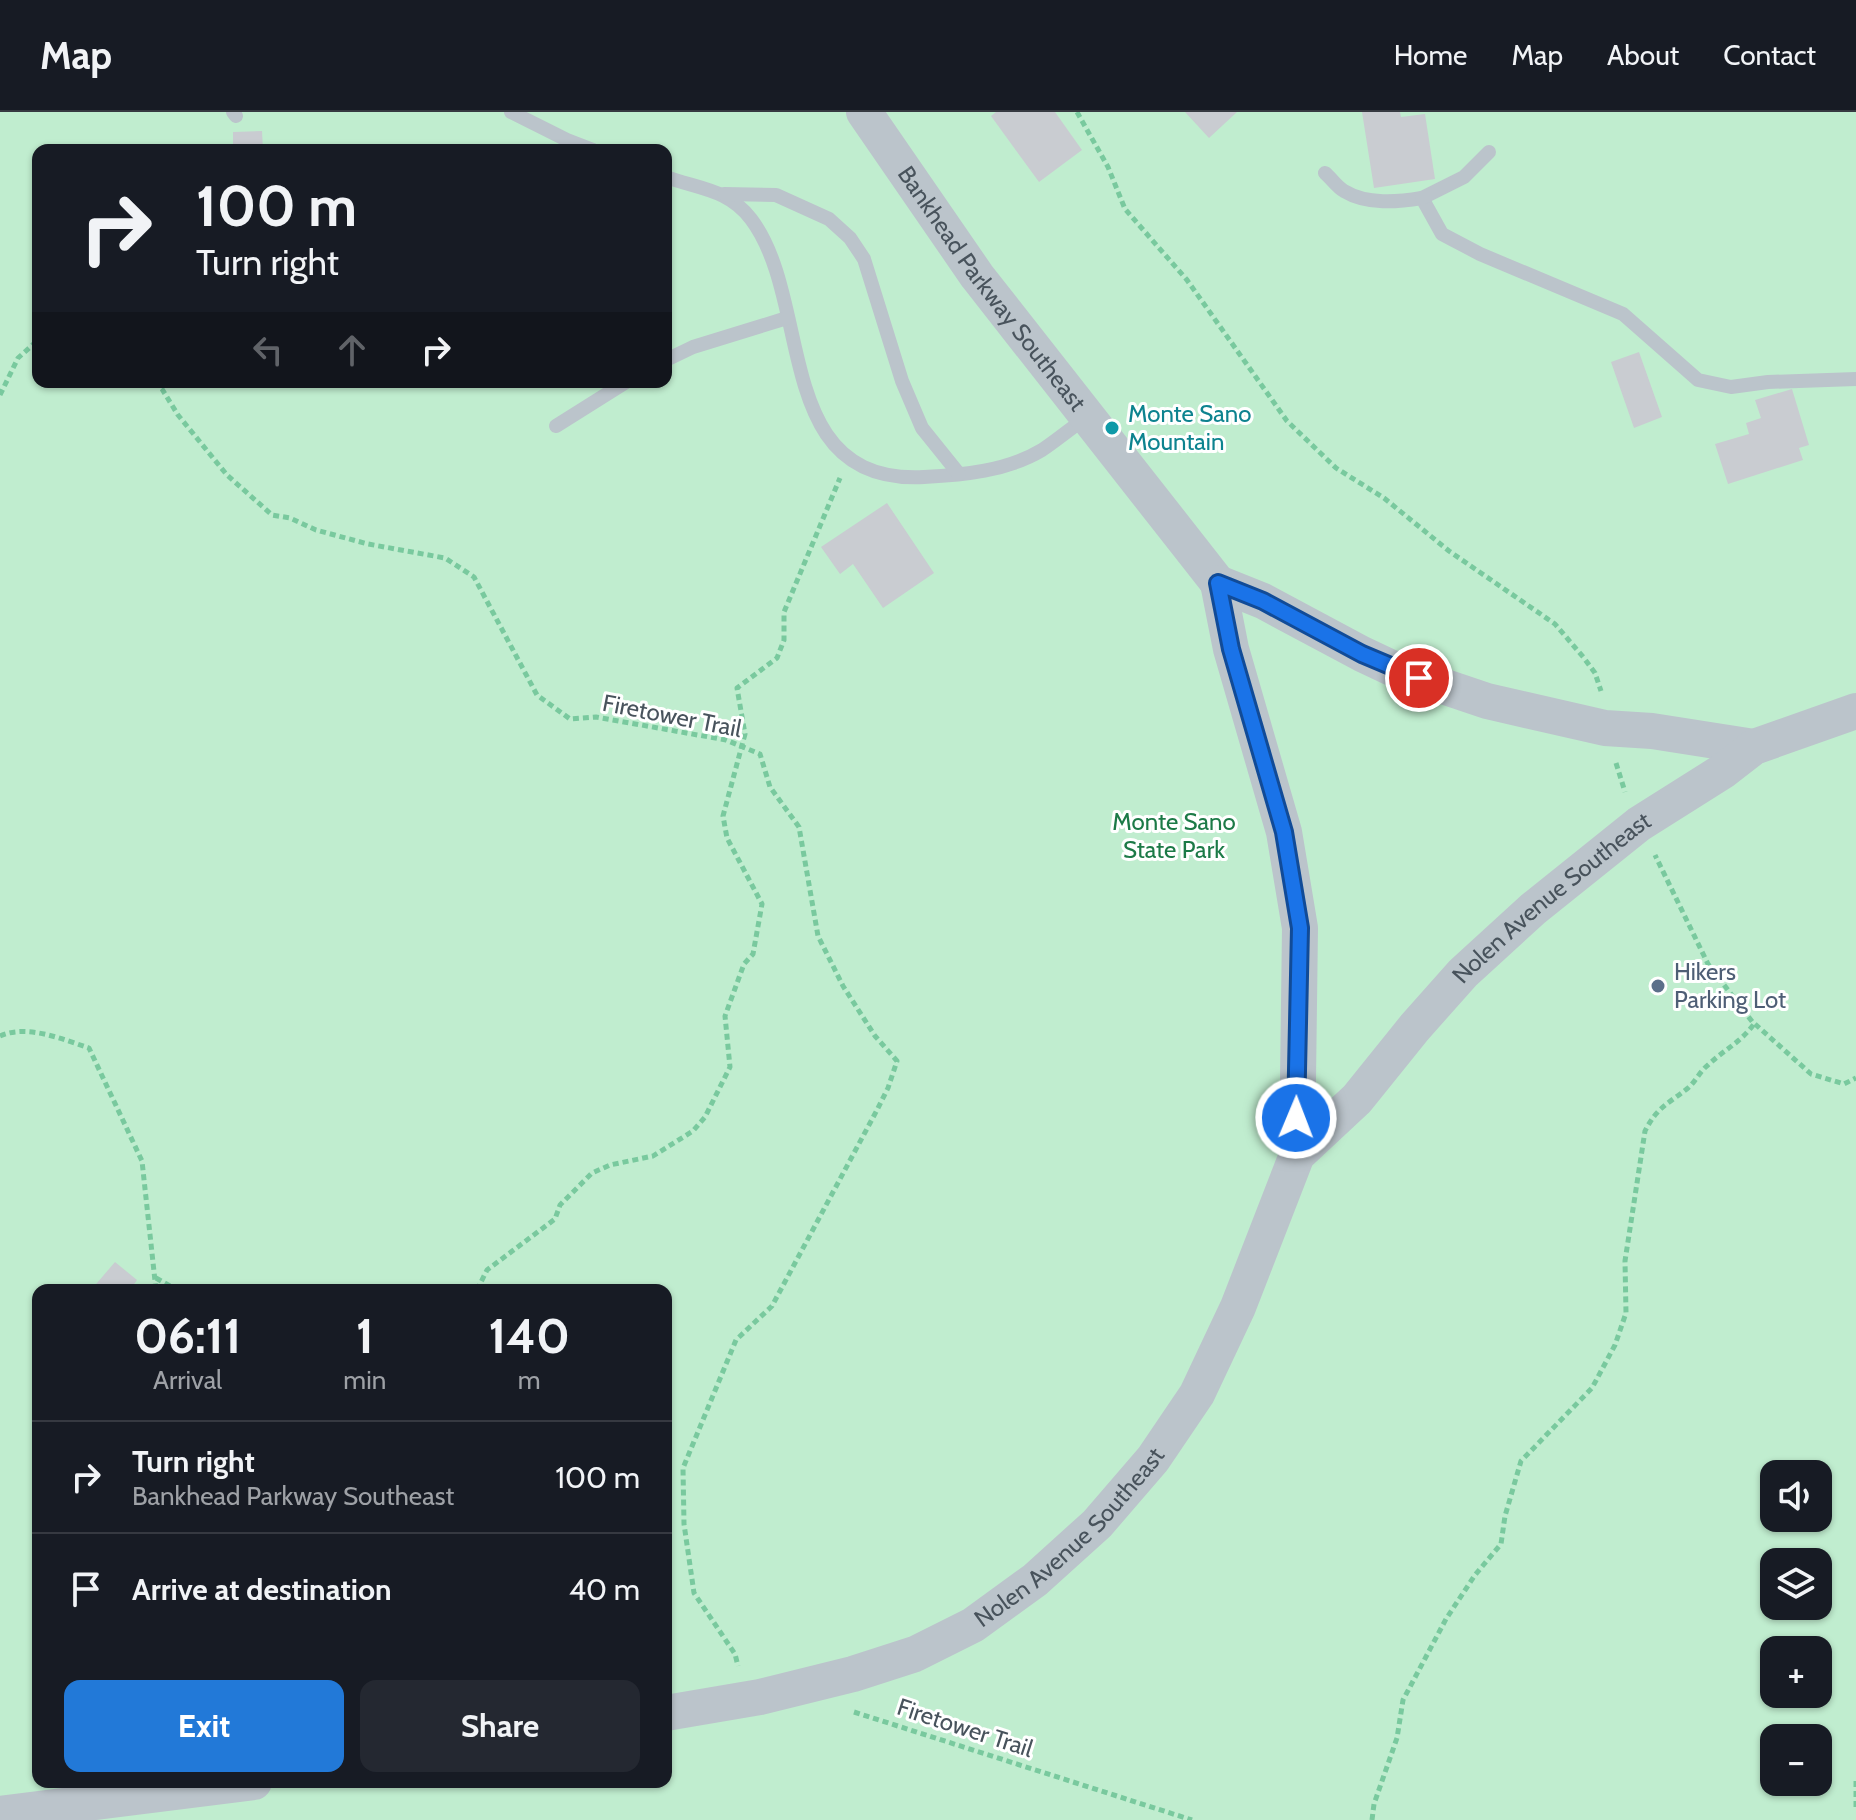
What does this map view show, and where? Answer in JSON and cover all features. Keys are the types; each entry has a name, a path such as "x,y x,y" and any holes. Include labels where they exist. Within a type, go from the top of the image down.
{"street":[{"name":"Bankhead Parkway Southeast","path":"864,112 977,276 1218,583 1263,601 1398,671 1475,697 1605,728 1652,731 1754,747"},
{"name":"Nolen Avenue Southeast","path":"672,1712 760,1697 853,1674 915,1654 973,1625 1035,1580 1097,1524 1144,1470 1197,1394 1238,1307 1297,1155 1300,928 1284,832 1231,649 1218,583"},
{"name":"Nolen Avenue Southeast","path":"1297,1155 1357,1099 1463,973 1533,909 1639,824 1723,771 1754,747 1856,711"},
{"path":"0,1814 65,1814 219,1788"}],"lane":[{"path":"511,112 577,144"},
{"path":"1325,173 1344,191 1362,198 1395,203 1422,198 1464,177 1489,152"},
{"path":"672,179 724,194 776,195 829,219 850,238 864,259 902,381 922,428 959,474"},
{"path":"724,194 751,219 772,261 812,406 828,436 849,459 863,467 914,477 994,469 1030,456 1086,417"},
{"path":"1422,198 1442,234 1480,254 1623,314 1698,380 1731,387 1768,382 1856,379"},
{"path":"672,357 693,347 787,318"},
{"path":"556,426 616,388"}],"path":[{"path":"0,395 18,358 32,345"},
{"name":"Firetower Trail","path":"161,388 178,415 227,475 272,515 368,544 445,558 474,577 537,695 570,719 596,717 726,740 760,754 770,787 799,827 818,936 843,986 875,1036 897,1061 882,1099 772,1306 736,1340 683,1468 684,1524 694,1593 735,1654"},
{"path":"480,1284 487,1270 555,1219 560,1205 592,1173 610,1165 653,1156 693,1131 705,1117 730,1067 725,1016 744,964 753,954 762,904 727,838 723,816 745,734 737,688 777,658 784,640 784,612 849,459"},
{"path":"1754,1024 1811,1074 1844,1084 1856,1078"},
{"path":"0,1036 8,1033 49,1034 89,1048 142,1161 156,1284"},
{"path":"155,1277 167,1284"},
{"name":"Firetower Trail","path":"841,1708 1192,1820"},
{"path":"1856,1781 1856,1807"}],"green space":[{"name":"Monte Sano State Park","path":"0,112 1856,112 1856,1820 0,1820"}],"building":[{"path":"996,112 1055,112 1082,150 1039,182 991,116"},
{"path":"1185,112 1237,112 1209,138"},
{"path":"1362,112 1400,112 1401,117 1425,114 1435,179 1374,188"},
{"path":"262,131 263,144 233,144 233,132"},
{"path":"1639,352 1662,417 1634,428 1611,362"},
{"path":"1792,389 1809,445 1799,448 1803,460 1728,484 1715,444 1749,434 1746,423 1761,418 1755,400"},
{"path":"887,503 934,573 883,608 853,564 840,574 821,547"},
{"path":"115,1262 137,1280 134,1284 96,1284"}],"place":[{"name":"Monte Sano Mountain","path":"1112,428"},
{"name":"Hikers Parking Lot","path":"1658,986"}],"route":[{"path":"1296,1118 1300,928 1284,832 1231,649 1218,583 1263,601 1362,654 1419,678"}]}
